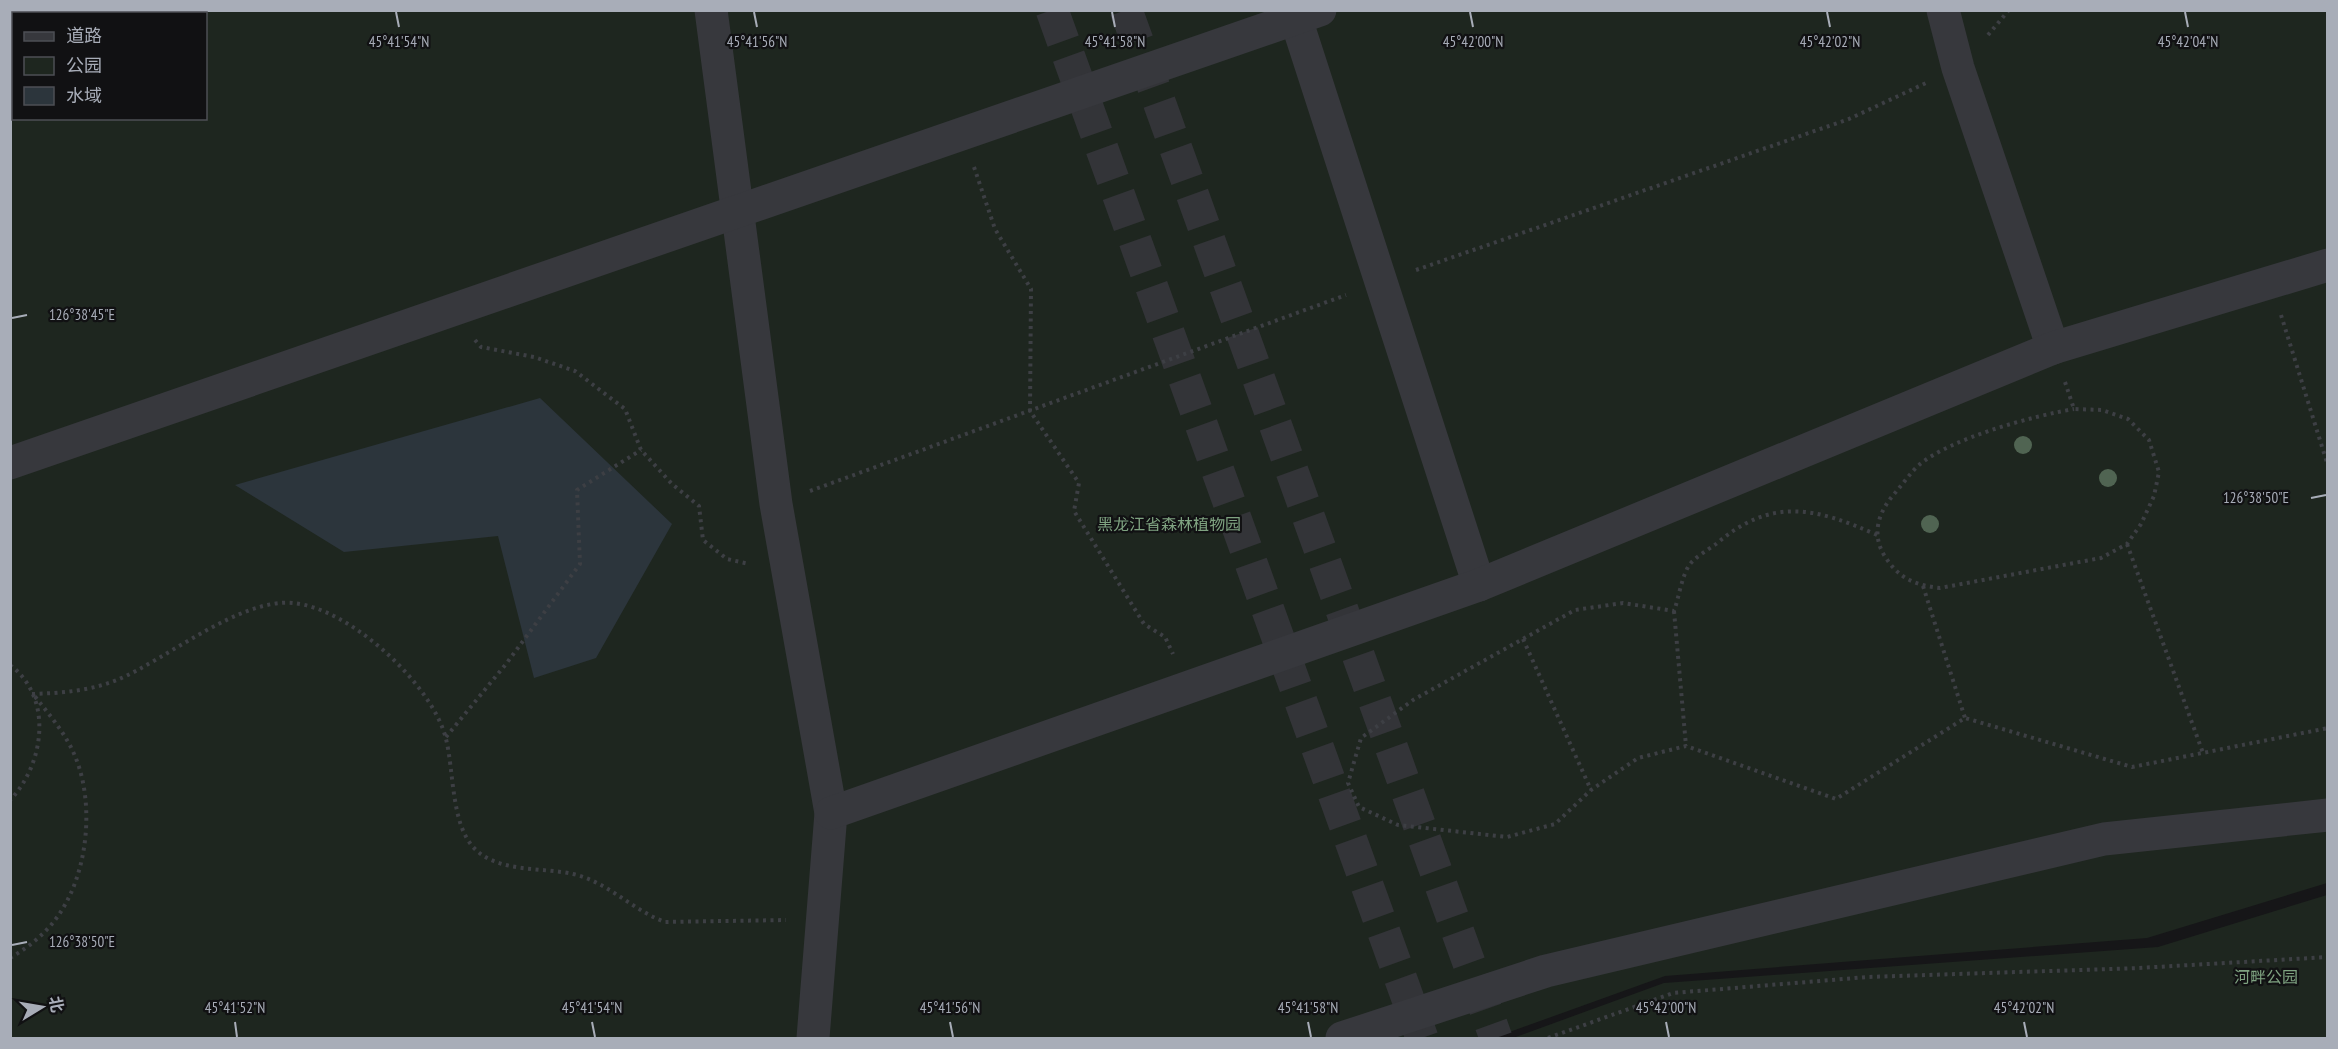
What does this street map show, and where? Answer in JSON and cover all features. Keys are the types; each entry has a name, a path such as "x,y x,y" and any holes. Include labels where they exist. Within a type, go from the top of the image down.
{"street":[{"path":"711,10 776,504 831,813 813,1038"},
{"path":"1943,10 1958,68 2053,348"},
{"path":"10,463 1308,15 1479,585"},
{"path":"831,813 1479,585 2053,348 2328,265"},
{"path":"1342,1038 1546,971 2104,839 2328,815"}],"path":[{"path":"963,135 995,229 1031,289 1030,411 1079,483 1074,511 1144,624 1166,637 1189,687"},
{"path":"2271,282 2328,466"},
{"path":"450,312 481,347 534,357 575,371 625,409 641,450 672,484 699,506 703,540 727,559 788,573"},
{"path":"2053,348 2074,409"},
{"path":"2074,409 2102,410 2128,418 2149,440 2159,472 2154,496 2141,524 2127,544 2102,558 1940,588 1923,586 1903,579 1888,563 1877,544 1877,535 1877,522 1885,503 1920,464 1955,445 2046,414 2074,409"},
{"path":"446,736 507,664 580,564 577,490 641,450"},
{"path":"1686,746 1674,611 1689,566 1724,537 1756,517 1790,510 1820,514 1850,523 1877,535"},
{"path":"2127,544 2203,753"},
{"path":"1923,586 1965,718"},
{"path":"32,694 87,690 151,663 251,608 274,603 295,603 332,615 358,630 409,676 431,706 446,736 461,825 473,847 487,858 506,864 573,874 590,880 607,888 648,916 665,921 782,919 822,923"},
{"path":"1674,611 1623,603 1575,610 1413,700 1361,738 1348,783 1359,807 1398,825 1507,837 1555,824 1591,790 1638,758 1686,746 1836,799 1965,718 2132,767 2328,728"},
{"path":"1522,639 1591,790"},
{"path":"10,664 63,731 80,767 87,812 83,851 72,890 56,920 31,945 10,958"},
{"path":"10,800 25,785 38,756 40,725 32,694"},
{"path":"1548,1038 1673,993 1868,976 2139,968 2328,957"}],"green space":[{"name":"黑龙江省森林植物园","path":"10,11 2327,11 2327,883 2147,938 1665,976 1493,1038 11,1038"},
{"name":"河畔公园","path":"2327,895 2327,1038 1513,1038 1664,983 2158,947"}],"water":[{"path":"540,398 672,524 596,658 534,678 498,536 344,552 235,485"}],"tunnel":[{"path":"1052,10 1422,1038"},
{"path":"1126,10 1496,1038"}]}
